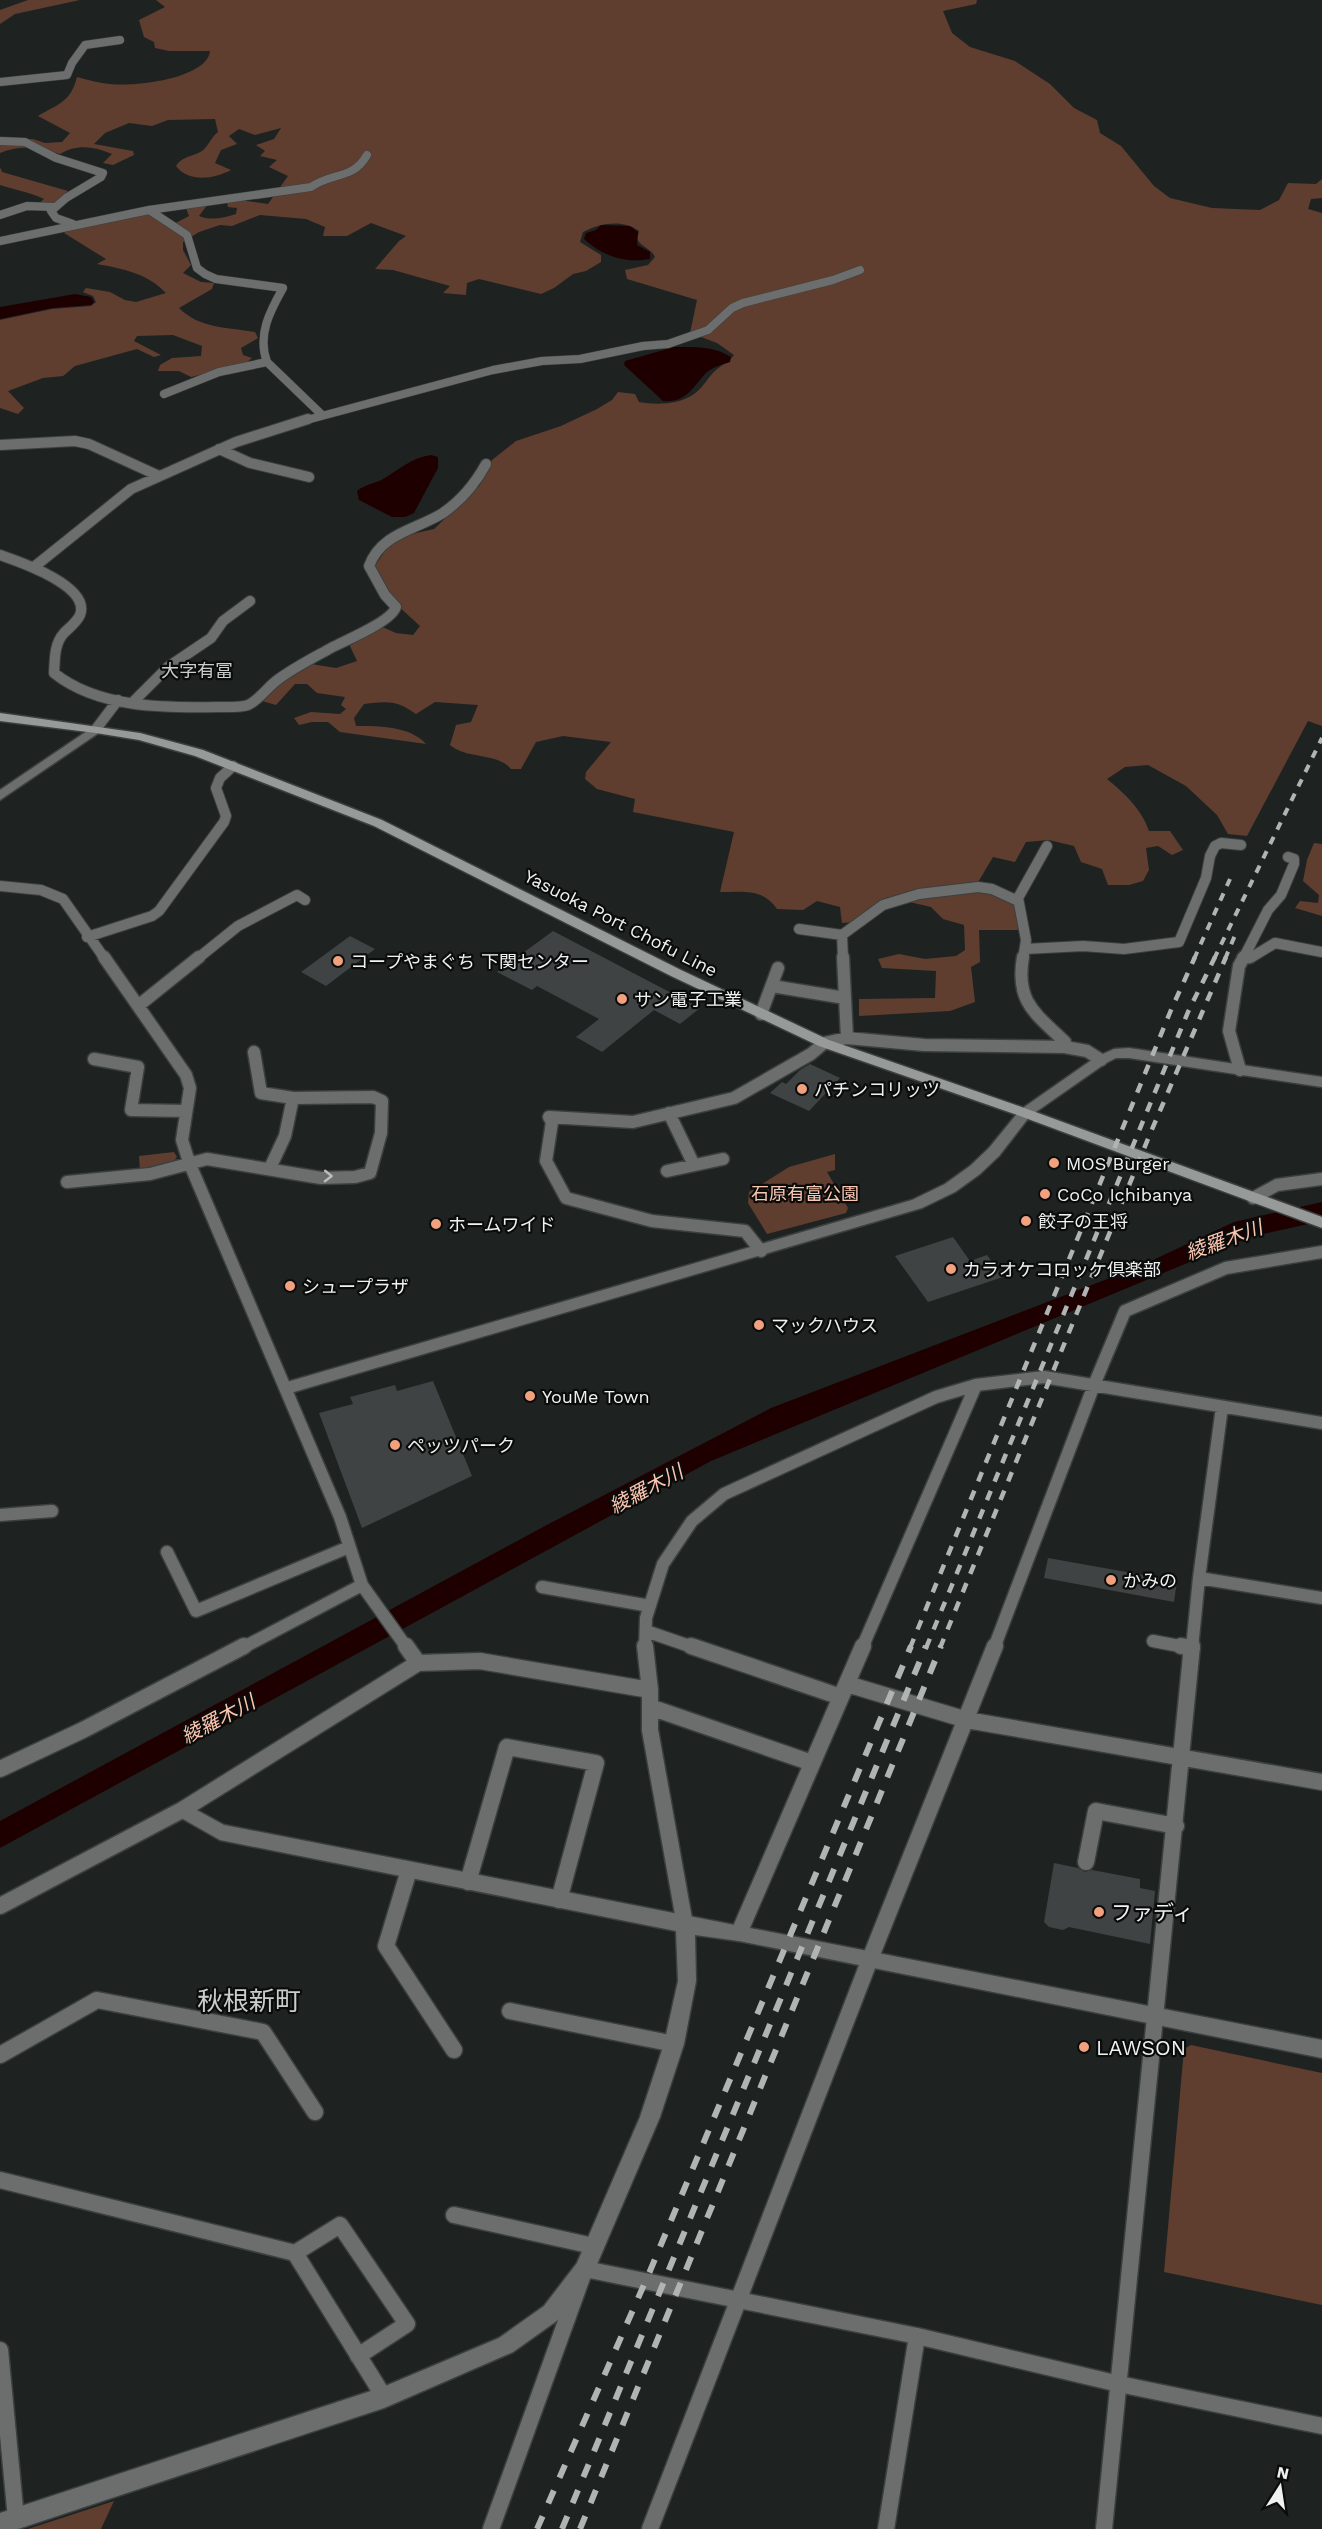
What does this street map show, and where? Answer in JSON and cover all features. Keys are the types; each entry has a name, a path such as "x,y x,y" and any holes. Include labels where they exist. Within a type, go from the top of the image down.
{"main road":[{"name":"Yasuoka Port Chofu Line","path":"0,717 140,737 199,753 233,766 378,823 761,1014 824,1043 1025,1113 1322,1223"}],"street":[{"path":"0,82 67,75 72,63 85,45 120,39"},
{"path":"0,141 25,142 56,158 103,173 101,177 51,211 53,216 75,224"},
{"path":"0,241 149,210 311,187 321,181 354,171 363,165 367,155"},
{"path":"0,215 27,206 54,207"},
{"path":"149,210 187,235 197,268 205,274 216,279 283,288 268,314 262,355 322,415"},
{"path":"34,567 131,489 236,442 322,415 502,368 542,361 591,358 643,346 668,344 708,330 732,308 743,303 860,270"},
{"path":"164,394 219,372 267,362"},
{"path":"0,445 66,444 75,441 89,444 159,476"},
{"path":"219,449 250,463 309,477"},
{"path":"0,555 34,567 72,592 80,600 82,609 80,616 60,638 55,656 54,673 62,683 78,690 118,700 182,708 248,705 269,686 308,660 378,624 395,611 396,607 385,595 369,566 378,547 396,535 434,519 468,494 486,464"},
{"path":"133,702 157,677 211,638 223,621 250,601"},
{"path":"0,796 96,729 118,700"},
{"path":"87,937 152,916 159,911 224,822 226,816 216,788 217,783 233,766"},
{"path":"1025,949 1083,946 1124,950 1179,942 1206,878 1210,856 1215,846 1221,843 1241,845"},
{"path":"1047,846 1019,893 1018,901 1026,940 1020,984 1023,996 1038,1016 1065,1042 1065,1047"},
{"path":"1240,1070 1229,1031 1239,966 1268,910 1281,895 1294,864 1294,859 1288,857"},
{"path":"0,886 55,894 63,899 87,937 186,1075 190,1088 182,1140 189,1162 287,1388 365,1589 418,1663"},
{"path":"799,929 842,935 851,931 868,914 911,895 988,888 1018,901"},
{"path":"138,1006 238,926 297,895 305,900"},
{"path":"842,935 847,1038"},
{"path":"1243,958 1252,957 1275,943 1322,952"},
{"path":"761,1014 778,968"},
{"path":"772,986 846,998"},
{"path":"761,1251 745,1231 652,1221 566,1198 546,1161 552,1122 549,1117 633,1122 734,1098 810,1054 824,1043 847,1038 924,1045 1065,1047 1087,1051 1101,1060"},
{"path":"67,1182 102,1173 152,1173 189,1162 209,1159 270,1168 289,1174 326,1177 362,1176 370,1173 381,1133 382,1101 373,1097 293,1098 261,1093 254,1053"},
{"path":"287,1388 917,1204 950,1188 975,1170 994,1152 1025,1113 1101,1060 1114,1054 1129,1053 1322,1082"},
{"path":"94,1059 138,1067 131,1110 186,1111"},
{"path":"270,1168 285,1136 293,1098"},
{"path":"669,1113 693,1165"},
{"path":"667,1171 723,1159"},
{"path":"1258,1200 1265,1188 1322,1179"},
{"path":"650,2529 870,1959 967,1720 1125,1311 1226,1268 1322,1252"},
{"path":"491,2529 593,2246 650,2117 674,2044 687,1981 685,1926 651,1730 650,1690 645,1653 650,1606 663,1564 692,1521 724,1494 936,1397 976,1385 1044,1377 1322,1423"},
{"path":"739,1933 976,1385"},
{"path":"1104,2529 1176,1826 1198,1578 1222,1407"},
{"path":"0,1515 52,1511"},
{"path":"167,1552 196,1611 350,1547"},
{"path":"1198,1578 1322,1598"},
{"path":"542,1587 650,1606"},
{"path":"0,1769 365,1589"},
{"path":"646,1631 844,1691 967,1720 1322,1782"},
{"path":"1153,1641 1192,1648"},
{"path":"0,1906 182,1810 418,1663 480,1661 650,1690"},
{"path":"650,1707 812,1763"},
{"path":"468,1882 507,1747 596,1763 559,1900"},
{"path":"182,1810 220,1832 685,1926 739,1933 1322,2049"},
{"path":"1086,1862 1096,1811 1176,1826"},
{"path":"409,1870 386,1946 454,2050"},
{"path":"0,2055 98,2000 264,2032 315,2112"},
{"path":"510,2011 674,2044"},
{"path":"0,2180 295,2253 384,2397"},
{"path":"453,2215 593,2246"},
{"path":"295,2253 340,2225 407,2324 358,2356"},
{"path":"585,2269 917,2336 1119,2384 1322,2426"},
{"path":"0,2350 8,2521 384,2397 506,2345 551,2313 585,2269"},
{"path":"886,2529 917,2336"}],"green space":[{"path":"28,0 80,0 15,14 0,24 0,10"},
{"path":"156,0 977,0 976,4 943,11 952,33 970,47 1015,61 1050,84 1074,108 1097,120 1100,133 1121,146 1154,186 1170,198 1212,208 1260,210 1279,200 1288,183 1316,184 1322,179 1322,198 1311,199 1308,209 1322,213 1322,726 1308,721 1247,836 1228,834 1217,815 1186,786 1148,765 1125,767 1107,779 1137,808 1149,831 1170,831 1183,850 1172,855 1158,846 1146,848 1149,870 1143,881 1129,885 1108,885 1102,869 1081,862 1074,846 1049,840 1026,842 1015,862 993,857 977,884 1014,903 1020,930 979,930 980,962 971,967 975,1002 950,1011 859,1016 859,999 935,998 936,971 882,968 878,959 899,954 925,959 956,956 965,950 964,925 943,919 931,907 888,897 870,908 856,922 842,923 840,907 817,901 803,910 777,909 759,894 720,892 734,832 633,812 635,799 597,789 585,779 586,772 611,742 563,736 536,742 521,769 511,769 498,760 465,753 450,745 456,725 471,722 478,705 435,702 416,714 397,704 372,703 364,704 354,718 356,726 403,730 426,744 340,732 328,722 299,725 294,718 311,712 340,714 346,709 341,705 345,697 317,693 307,684 295,684 276,705 262,701 276,685 311,664 336,668 357,661 349,644 380,626 396,633 413,635 420,626 396,604 374,567 387,548 403,536 434,529 480,485 492,460 516,441 561,426 597,409 612,400 618,392 635,394 639,402 646,403 660,404 688,398 734,355 717,343 690,333 697,300 627,279 625,270 648,265 655,257 637,239 639,231 626,225 597,226 583,232 580,242 601,255 601,262 586,271 573,274 554,288 541,294 479,279 467,283 466,295 443,293 450,286 393,270 375,269 406,236 371,223 347,236 323,236 325,227 306,219 260,215 232,226 220,225 199,232 183,242 183,250 191,265 183,273 201,282 214,283 212,289 179,308 205,324 255,332 258,338 241,348 243,355 252,358 245,364 191,377 179,371 158,371 160,365 172,358 201,356 202,346 173,335 137,336 134,341 161,355 154,357 137,349 75,366 63,376 43,378 8,391 24,408 18,414 0,408 0,320 52,309 91,306 96,302 93,296 83,292 86,288 110,292 125,300 136,302 166,293 143,276 97,264 106,259 64,233 75,227 146,213 170,226 189,216 186,208 208,204 199,216 212,219 227,217 236,214 237,208 228,207 227,202 240,200 268,204 288,176 269,167 277,160 260,156 265,151 256,145 274,139 281,128 255,135 239,129 229,136 237,144 221,150 215,163 231,170 202,178 181,171 176,166 178,163 202,151 218,132 215,119 168,120 152,126 129,123 105,133 94,144 133,151 134,155 113,165 103,163 112,154 92,148 79,147 60,154 30,148 0,153 0,141 33,139 45,143 62,142 70,133 38,116 67,97 77,77 110,84 135,84 183,75 206,61 210,51 169,51 155,48 154,42 144,37 139,20 165,7"},
{"path":"0,167 2,172 68,191 53,206 37,205 44,199 0,185"},
{"path":"1314,843 1322,844 1322,916 1295,908 1300,901 1318,903 1319,895 1303,881 1307,860"},
{"path":"174,1152 177,1157 171,1165 140,1171 139,1156"},
{"name":"石原有富公園","path":"835,1154 835,1170 827,1172 848,1208 846,1213 767,1234 748,1203 749,1192 789,1167"},
{"path":"1191,2045 1322,2073 1322,2305 1164,2272 1184,2049"},
{"path":"114,2501 101,2529 28,2529"}],"water":[{"path":"601,225 630,226 638,232 637,245 650,252 650,259 623,259 606,254 591,245 584,239 586,233 596,230"},
{"path":"75,294 91,297 94,302 91,305 52,308 0,319 0,307"},
{"path":"674,347 718,351 731,357 730,362 706,373 692,390 677,400 663,401 624,365 625,361"},
{"path":"431,455 438,457 438,468 414,513 405,517 392,517 359,500 357,491 366,485 383,479 412,461"},
{"name":"綾羅木川","path":"1322,1202 1322,1221 1250,1237 711,1461 0,1848 0,1821 543,1527 771,1408 1136,1268 1234,1222"}],"building":[{"name":"サン電子工業","path":"553,931 700,1008 680,1024 654,1010 602,1052 576,1037 599,1019 537,986 532,990 497,972"},
{"name":"コープやまぐち 下関センター","path":"350,936 375,949 326,986 301,972"},
{"name":"パチンコリッツ","path":"810,1064 840,1078 809,1111 770,1093 782,1082 786,1084"},
{"name":"カラオケコロッケ倶楽部","path":"953,1237 970,1261 987,1255 1003,1277 928,1302 895,1256"},
{"name":"ペッツパーク","path":"433,1381 472,1476 362,1528 319,1413 353,1404 350,1397 395,1385 397,1391"},
{"name":"かみの","path":"1048,1558 1177,1581 1174,1602 1044,1578"},
{"name":"ファディ","path":"1054,1863 1078,1868 1085,1872 1092,1870 1140,1879 1140,1888 1155,1891 1150,1944 1069,1927 1063,1930 1049,1927 1044,1922"}],"railway":[{"path":"1214,959 1322,738"},
{"path":"1194,959 1230,879"},
{"path":"1225,959 1236,933"},
{"path":"910,1648 1171,1010 1195,957"},
{"path":"926,1648 1188,1012 1215,957"},
{"path":"940,1648 1150,1134 1226,957"},
{"path":"537,2529 650,2271 911,1646"},
{"path":"562,2529 926,1646"},
{"path":"580,2529 941,1646"}],"place":[{"name":"コープやまぐち 下関センター","path":"338,961"},
{"name":"サン電子工業","path":"622,999"},
{"name":"パチンコリッツ","path":"802,1089"},
{"name":"MOS Burger","path":"1054,1163"},
{"name":"CoCo Ichibanya","path":"1045,1194"},
{"name":"餃子の王将","path":"1026,1221"},
{"name":"ホームワイド","path":"436,1224"},
{"name":"カラオケコロッケ倶楽部","path":"951,1269"},
{"name":"シュープラザ","path":"290,1286"},
{"name":"マックハウス","path":"759,1325"},
{"name":"YouMe Town","path":"530,1396"},
{"name":"ペッツパーク","path":"395,1445"},
{"name":"かみの","path":"1111,1580"},
{"name":"ファディ","path":"1099,1912"},
{"name":"LAWSON","path":"1084,2047"}],"district":[{"name":"大字有冨","path":"197,670"},
{"name":"秋根新町","path":"249,2001"}]}
